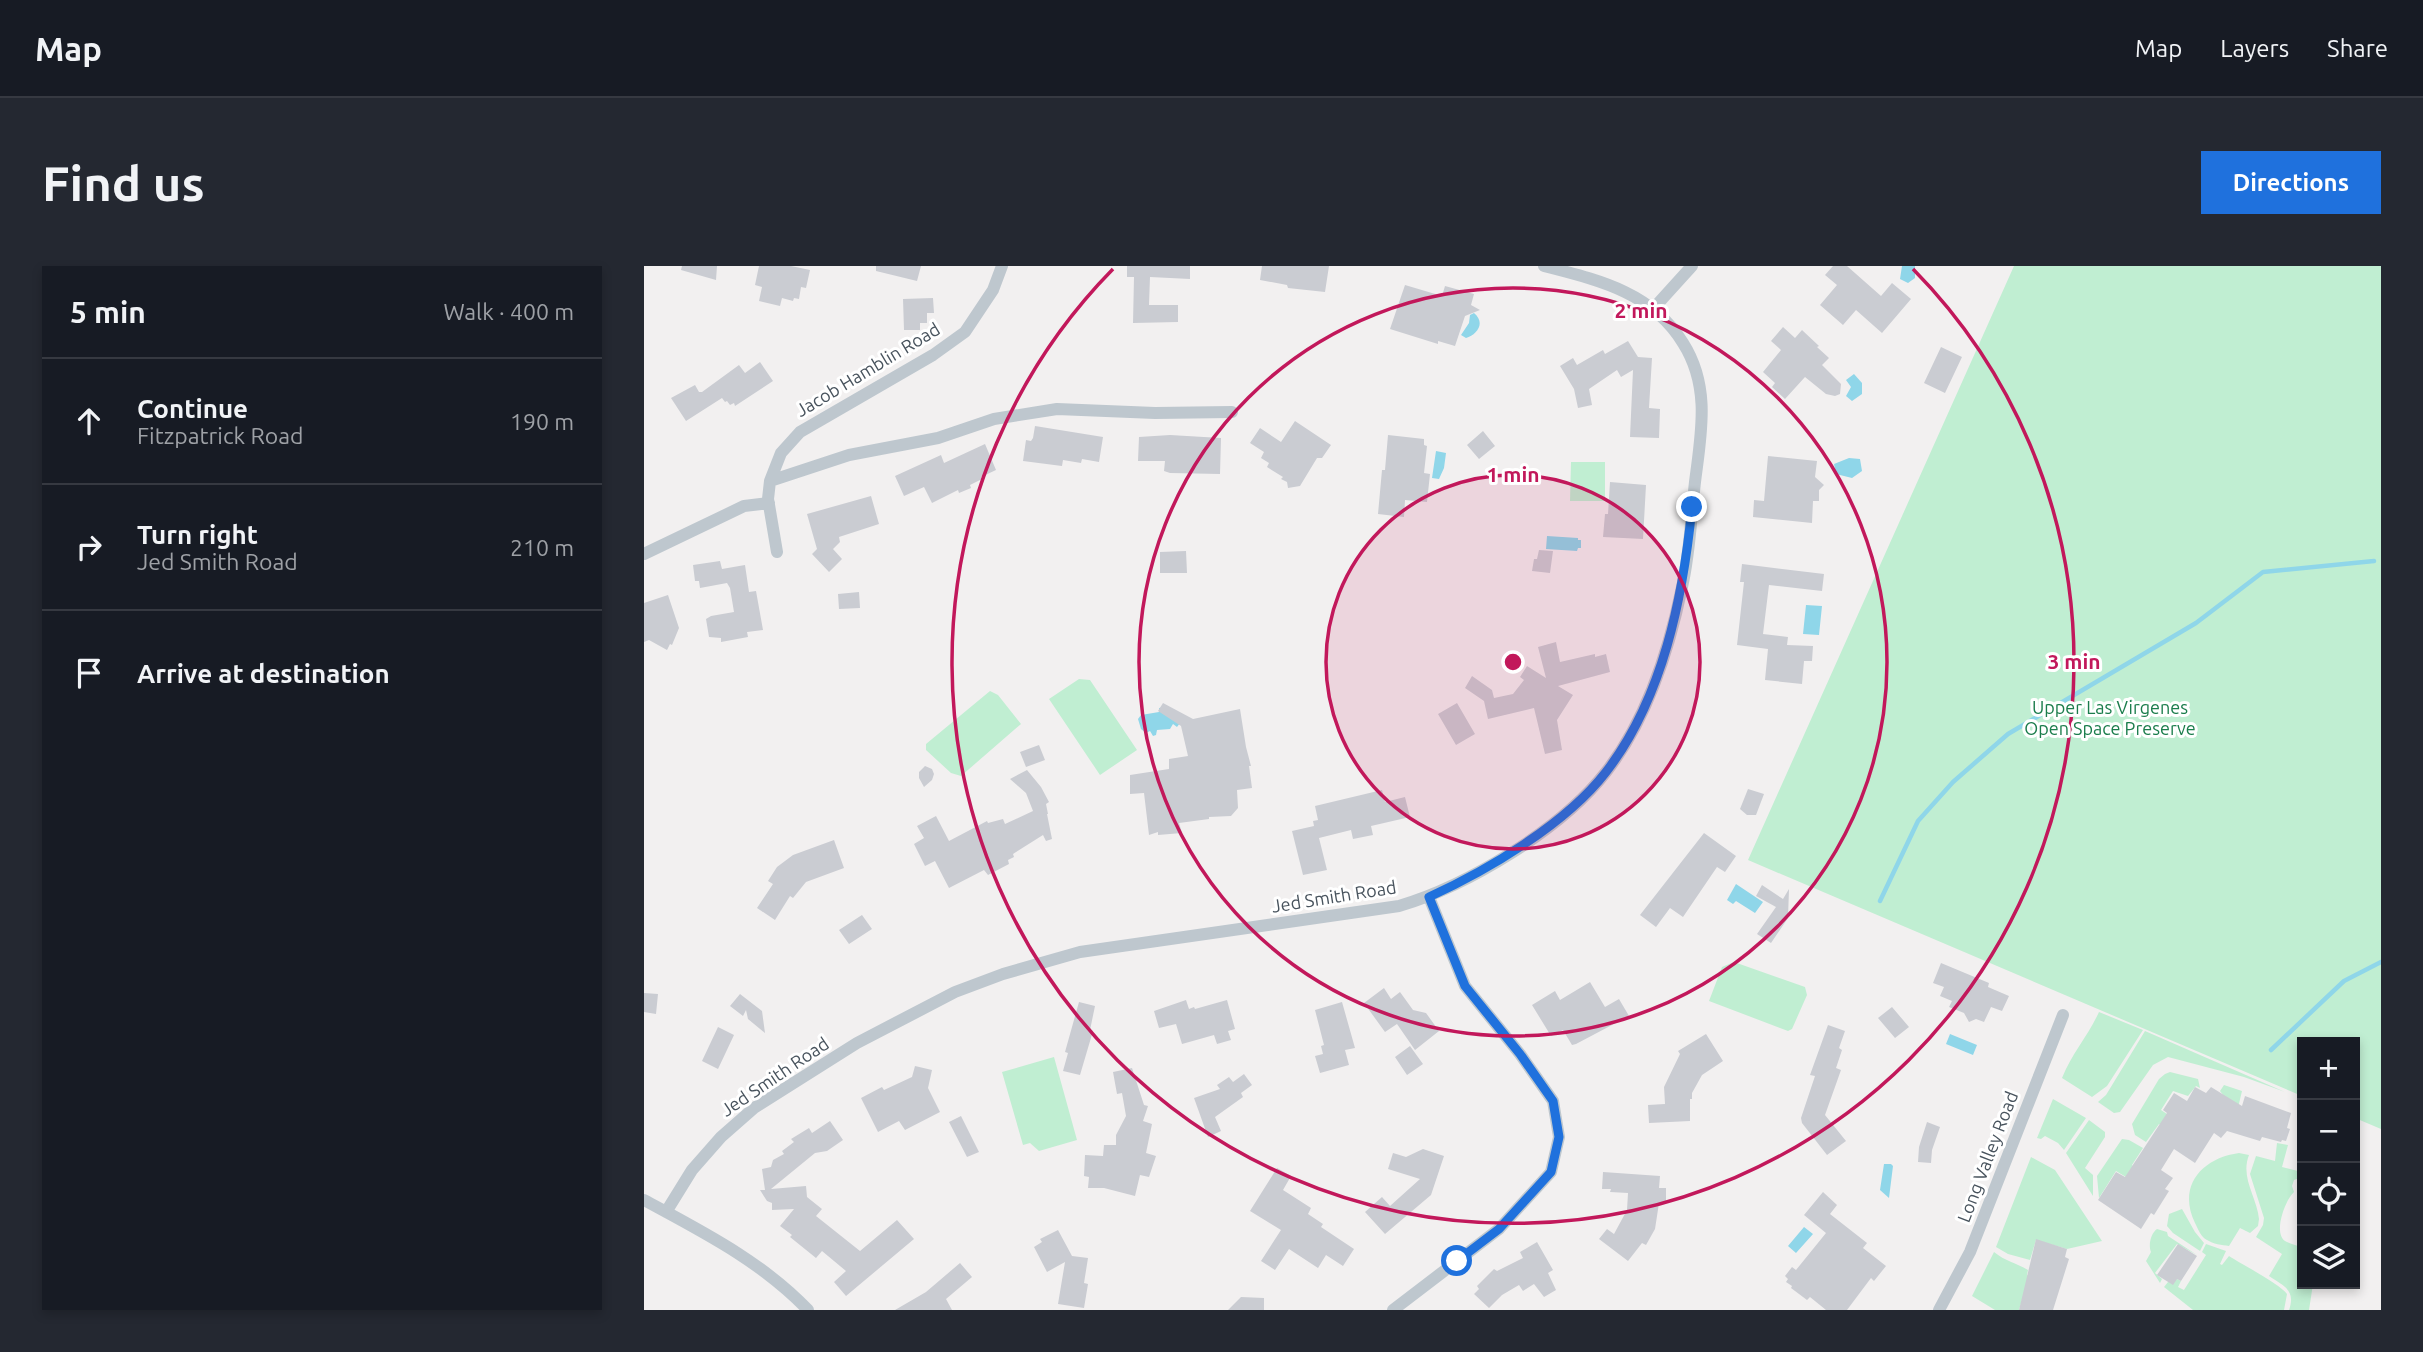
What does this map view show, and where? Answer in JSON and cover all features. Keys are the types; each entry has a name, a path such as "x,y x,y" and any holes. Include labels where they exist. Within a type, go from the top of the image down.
{"street":[{"name":"Jacob Hamblin Road","path":"777,552 769,503 770,481 781,453 800,432 933,355 965,331 993,290 1002,266"},
{"name":"Jed Smith Road","path":"666,1212 692,1170 721,1137 754,1108 857,1043 955,992 1030,965 1080,953 1399,906 1429,897 1475,875 1538,835 1605,773 1630,735 1652,688 1682,588 1703,426 1700,381 1682,341 1654,309 1630,292 1606,282 1544,266"},
{"path":"1654,309 1692,266"},
{"path":"770,481 849,455 938,438 993,419 1056,409 1155,413 1232,412"},
{"path":"644,554 744,506 769,503"},
{"path":"1393,1310 1499,1229 1551,1172 1559,1137 1553,1101 1520,1054 1465,986 1429,897"},
{"name":"Long Valley Road","path":"1939,1310 1970,1252 2063,1015"},
{"path":"644,1200 761,1268 783,1284 808,1310"}],"green space":[{"name":"Upper Las Virgenes Open Space Preserve","path":"2014,266 2381,266 2381,1129 2360,1120 2360,1037 2297,1037 2297,1094 1748,860"},
{"path":"1571,462 1605,462 1605,501 1570,501"},
{"path":"1079,679 1090,680 1137,750 1100,775 1049,699"},
{"path":"990,691 998,695 1021,724 961,776 951,773 926,750 926,744"},
{"path":"1734,962 1805,987 1807,995 1792,1029 1788,1031 1709,1001 1722,967"},
{"path":"2099,1012 2143,1030 2107,1086 2092,1097 2062,1078"},
{"path":"2145,1031 2285,1092 2244,1077 2168,1057 2153,1065 2120,1112 2114,1113 2098,1102 2106,1095"},
{"path":"1054,1057 1077,1140 1039,1151 1030,1143 1023,1145 1002,1072"},
{"path":"2170,1072 2198,1079 2200,1088 2196,1086 2188,1096 2173,1091 2161,1110 2176,1120 2170,1131 2159,1124 2146,1142 2135,1135 2132,1124 2159,1079"},
{"path":"2224,1085 2242,1091 2237,1112 2220,1091"},
{"path":"2053,1099 2086,1118 2064,1150 2045,1136 2037,1138"},
{"path":"2089,1120 2105,1132 2105,1137 2085,1168 2093,1175 2093,1196 2066,1153"},
{"path":"2122,1139 2143,1148 2132,1165 2137,1170 2131,1180 2116,1171 2099,1198 2097,1176"},
{"path":"2277,1143 2288,1145 2282,1167 2297,1171 2297,1179 2292,1186 2294,1192 2284,1209 2280,1231 2285,1241 2297,1246 2297,1289 2312,1289 2309,1310 2289,1310 2290,1293 2269,1276 2282,1254 2256,1237 2264,1218 2250,1174 2256,1156 2275,1161"},
{"path":"2239,1153 2249,1155 2246,1172 2259,1219 2258,1226 2250,1233 2240,1228 2229,1246 2203,1237 2190,1210 2189,1197 2196,1176 2204,1168 2214,1161"},
{"path":"2031,1157 2055,1170 2102,1241 2067,1249 2036,1240 2030,1260 2008,1254 1996,1247"},
{"path":"2182,1209 2204,1243 2200,1251 2167,1226 2169,1214"},
{"path":"2157,1229 2167,1232 2168,1236 2197,1255 2177,1244 2155,1273 2162,1279 2160,1283 2146,1261 2151,1252 2152,1236"},
{"path":"2206,1244 2226,1251 2220,1264 2229,1256 2283,1290 2287,1294 2284,1310 2193,1310 2164,1287 2168,1282 2177,1279 2181,1281 2178,1287 2184,1290 2206,1255 2202,1252"},
{"path":"1994,1252 2028,1270 2029,1276 2019,1310 1995,1310 1972,1296"}],"water":[{"path":"1902,266 1915,266 1915,278 1908,283 1900,279"},
{"path":"1474,313 1480,325 1474,334 1466,338 1461,335 1469,323 1470,315"},
{"path":"1854,374 1862,383 1862,394 1852,401 1846,396 1851,387 1846,380"},
{"path":"1436,451 1446,453 1439,479 1432,478"},
{"path":"1849,458 1860,459 1862,471 1852,478 1836,474 1834,464"},
{"path":"1547,536 1578,538 1581,540 1581,548 1577,551 1546,549"},
{"path":"1806,605 1822,606 1819,635 1803,634"},
{"path":"1166,707 1180,723 1177,727 1173,724 1170,729 1157,730 1153,736 1150,731 1146,733 1141,729 1138,719 1141,715 1159,712 1159,708"},
{"path":"1736,884 1763,902 1755,913 1736,901 1733,904 1727,900"},
{"path":"1950,1034 1977,1045 1973,1055 1946,1044"},
{"path":"1884,1164 1893,1166 1889,1198 1880,1190"},
{"path":"1804,1227 1813,1234 1796,1253 1788,1246"}],"building":[{"path":"682,266 717,266 716,280 681,270"},
{"path":"759,266 791,266 810,270 806,288 801,287 799,299 794,298 793,301 782,298 780,306 759,301 762,287 755,285"},
{"path":"876,266 921,266 917,281 876,271"},
{"path":"1127,266 1190,266 1190,279 1150,277 1149,305 1178,305 1178,322 1133,323 1134,277 1127,277"},
{"path":"1262,266 1329,266 1325,292 1288,288 1287,285 1260,280"},
{"path":"1833,266 1847,266 1881,296 1892,283 1911,299 1882,333 1856,310 1843,325 1820,305 1837,285 1825,275"},
{"path":"1405,285 1442,296 1445,286 1474,294 1471,305 1480,310 1465,316 1455,346 1438,341 1438,344 1390,329"},
{"path":"933,298 934,313 927,313 927,323 920,323 920,330 904,330 903,299"},
{"path":"1783,327 1795,338 1802,330 1819,346 1817,347 1829,358 1822,365 1841,384 1840,394 1826,394 1805,377 1785,399 1772,387 1775,383 1763,372 1781,350 1771,341"},
{"path":"1628,341 1638,357 1652,358 1649,408 1660,409 1659,438 1630,437 1633,370 1621,377 1617,370 1589,389 1592,405 1578,408 1574,389 1560,366 1573,358 1577,365 1603,350 1605,354"},
{"path":"1941,347 1962,357 1945,393 1924,383"},
{"path":"760,362 773,381 735,406 722,398 686,421 671,398 695,385 699,392 702,392 739,365 745,373"},
{"path":"1295,421 1331,445 1322,458 1317,458 1300,486 1288,488 1287,482 1281,479 1283,477 1267,467 1269,463 1261,458 1264,452 1250,443 1260,428 1281,442"},
{"path":"1035,426 1103,437 1099,462 1063,460 1062,466 1023,461 1026,440 1031,441 1033,438"},
{"path":"1483,431 1495,446 1479,459 1467,445"},
{"path":"1170,435 1221,438 1220,474 1170,473 1164,471 1165,461 1138,461 1139,437"},
{"path":"1388,435 1424,439 1424,445 1427,446 1424,473 1430,474 1427,502 1405,500 1404,517 1378,514"},
{"path":"985,444 996,470 981,477 982,479 970,485 971,488 959,493 958,490 932,503 924,487 904,496 895,476 941,455 944,463"},
{"path":"1768,456 1817,461 1815,477 1824,485 1819,490 1819,501 1813,501 1812,523 1753,517 1754,500 1764,501"},
{"path":"1610,482 1646,485 1643,539 1603,537"},
{"path":"871,496 879,524 839,537 840,542 833,549 842,559 829,572 812,554 817,549 807,514"},
{"path":"1539,550 1553,551 1550,573 1532,571"},
{"path":"1186,551 1187,573 1160,573 1160,552"},
{"path":"720,561 722,569 745,565 749,592 756,591 763,630 747,632 748,637 721,642 721,638 709,637 706,619 734,612 730,588 727,583 700,588 699,581 695,581 693,565"},
{"path":"1742,564 1824,574 1822,591 1769,585 1763,634 1788,637 1787,645 1813,646 1812,661 1804,661 1802,684 1765,680 1768,649 1737,645 1744,582 1740,582"},
{"path":"859,592 860,608 839,609 838,594"},
{"path":"668,595 679,628 667,650 649,640 644,642 644,603"},
{"path":"1556,642 1560,662 1606,654 1610,672 1558,686 1573,695 1557,720 1562,750 1545,754 1534,708 1488,719 1484,701 1465,688 1472,676 1492,690 1494,698 1513,694 1524,680 1520,677 1527,666 1546,678 1538,647"},
{"path":"1163,703 1193,719 1240,709 1251,766 1252,788 1237,790 1238,808 1231,816 1179,823 1182,833 1158,835 1158,832 1149,835 1144,793 1130,794 1130,775 1169,769 1169,759 1188,756 1181,726 1158,711"},
{"path":"1457,703 1475,734 1456,745 1438,714"},
{"path":"1039,745 1045,760 1026,767 1020,752"},
{"path":"925,766 932,769 934,774 924,787 919,772"},
{"path":"1027,770 1049,802 1046,804 1052,839 1046,841 1043,835 1013,854 1014,857 1008,860 1009,864 988,875 984,870 949,888 935,861 925,866 914,844 924,838 917,826 936,816 949,841 987,821 988,823 1003,819 1005,824 1033,811 1026,793 1010,779"},
{"path":"1748,789 1764,794 1756,815 1747,815 1740,809"},
{"path":"1382,790 1385,802 1405,797 1410,817 1371,826 1373,835 1353,839 1351,830 1319,838 1327,870 1303,875 1292,831 1314,826 1313,821 1318,820 1315,806"},
{"path":"1704,833 1736,856 1725,872 1717,867 1683,917 1670,908 1656,927 1640,915"},
{"path":"834,840 844,868 806,882 793,898 790,896 775,920 757,908 773,884 768,881 777,867 793,855"},
{"path":"1762,885 1783,899 1789,889 1788,918 1771,943 1757,934 1776,907 1756,896"},
{"path":"862,915 872,929 849,944 839,930"},
{"path":"1941,963 1989,983 1988,987 2009,996 2002,1011 1991,1007 1984,1022 1976,1019 1969,1022 1964,1013 1949,1007 1952,1001 1940,996 1944,987 1933,983"},
{"path":"1590,982 1605,1007 1619,999 1629,1016 1576,1044 1572,1045 1563,1030 1551,1036 1532,1005 1555,991 1560,1000"},
{"path":"1384,988 1391,999 1400,992 1413,1010 1426,1013 1439,1031 1415,1050 1397,1024 1385,1032 1364,1003"},
{"path":"644,993 658,994 656,1014 644,1012"},
{"path":"740,994 762,1011 765,1033 748,1019 746,1010 743,1016 730,1006"},
{"path":"1186,1000 1189,1009 1195,1009 1227,1000 1235,1029 1228,1031 1231,1040 1217,1044 1214,1035 1182,1044 1176,1024 1159,1028 1154,1011"},
{"path":"1079,1002 1095,1006 1090,1030 1093,1031 1080,1075 1063,1071 1068,1053 1065,1052"},
{"path":"1342,1002 1355,1048 1345,1050 1349,1065 1320,1073 1315,1056 1323,1054 1321,1046 1324,1045 1315,1010"},
{"path":"1892,1007 1909,1027 1895,1038 1878,1018"},
{"path":"1828,1025 1845,1031 1836,1068 1841,1070 1825,1115 1846,1141 1827,1155 1801,1118 1815,1076 1810,1075"},
{"path":"718,1027 734,1035 718,1069 702,1061"},
{"path":"1706,1034 1723,1061 1702,1075 1692,1093 1690,1121 1649,1123 1648,1105 1665,1104 1664,1087 1680,1054 1678,1051"},
{"path":"1410,1046 1423,1064 1407,1075 1395,1057"},
{"path":"915,1066 932,1070 928,1088 940,1112 905,1130 899,1121 878,1132 861,1098 882,1087 884,1090 912,1077"},
{"path":"1132,1068 1144,1105 1148,1106 1143,1121 1152,1124 1146,1153 1156,1156 1149,1177 1140,1175 1135,1196 1104,1188 1088,1188 1089,1177 1084,1176 1085,1155 1103,1156 1104,1145 1116,1145 1116,1135 1126,1116 1122,1093 1117,1094 1113,1072"},
{"path":"1244,1074 1252,1085 1241,1093 1243,1097 1215,1117 1221,1131 1208,1137 1194,1098 1220,1089 1217,1085 1229,1077 1233,1082"},
{"path":"2195,1087 2206,1093 2211,1087 2242,1106 2245,1096 2291,1113 2286,1141 2262,1137 2260,1141 2227,1131 2221,1138 2214,1133 2195,1163 2174,1149 2161,1170 2173,1178 2165,1189 2169,1191 2154,1215 2151,1213 2141,1229 2098,1200 2116,1172 2125,1177 2167,1113 2163,1110 2174,1093 2187,1101"},
{"path":"961,1116 979,1152 967,1157 949,1122"},
{"path":"830,1121 843,1140 827,1151 815,1153 771,1189 806,1186 807,1197 822,1209 816,1216 860,1251 897,1220 914,1239 846,1296 834,1282 846,1271 822,1251 816,1258 790,1237 792,1235 780,1226 794,1209 772,1210 772,1203 767,1201 760,1190 765,1190 762,1169 771,1167 773,1160 784,1154 782,1151 794,1142 791,1139 809,1128 812,1133"},
{"path":"1927,1122 1940,1127 1932,1150 1931,1163 1918,1162 1919,1147"},
{"path":"1423,1149 1444,1156 1431,1195 1385,1234 1365,1212 1382,1197 1390,1206 1420,1179 1388,1169 1393,1153 1406,1157"},
{"path":"1277,1168 1291,1176 1283,1190 1311,1208 1308,1214 1323,1224 1321,1227 1354,1249 1343,1266 1326,1255 1318,1268 1289,1249 1275,1270 1261,1261 1281,1230 1250,1211"},
{"path":"1603,1172 1660,1176 1659,1188 1666,1188 1666,1203 1659,1203 1655,1229 1646,1245 1642,1243 1628,1261 1599,1239 1607,1229 1614,1234 1627,1210 1628,1193 1602,1189"},
{"path":"1823,1192 1837,1205 1830,1214 1867,1243 1863,1248 1886,1266 1874,1281 1871,1278 1847,1310 1826,1310 1810,1297 1807,1300 1786,1282 1788,1279 1785,1276 1792,1267 1796,1270 1826,1233 1804,1215"},
{"path":"1058,1230 1072,1256 1088,1258 1084,1308 1058,1304 1065,1262 1047,1272 1034,1247 1042,1242 1040,1239"},
{"path":"2036,1239 2067,1249 2065,1257 2069,1259 2053,1310 2019,1310"},
{"path":"1537,1242 1553,1270 1548,1273 1556,1290 1544,1297 1534,1284 1523,1291 1519,1285 1502,1295 1489,1308 1474,1294 1479,1289 1477,1286 1494,1269 1497,1271 1523,1258 1520,1252"},
{"path":"2178,1244 2197,1256 2181,1281 2177,1279 2173,1285 2157,1275"},
{"path":"960,1263 972,1277 946,1299 952,1310 895,1310 926,1292"},
{"path":"1241,1297 1264,1298 1264,1310 1228,1310"}],"waterway":[{"path":"1880,901 1918,821 1953,782 2008,734 2196,623 2263,572 2374,561"},
{"path":"2271,1050 2344,981 2381,962"}],"route":[{"path":"1457,1261 1499,1229 1551,1172 1559,1137 1553,1101 1520,1054 1465,986 1429,897 1475,875 1538,835 1605,773 1630,735 1652,688 1670,634 1688,556 1692,507"}]}
